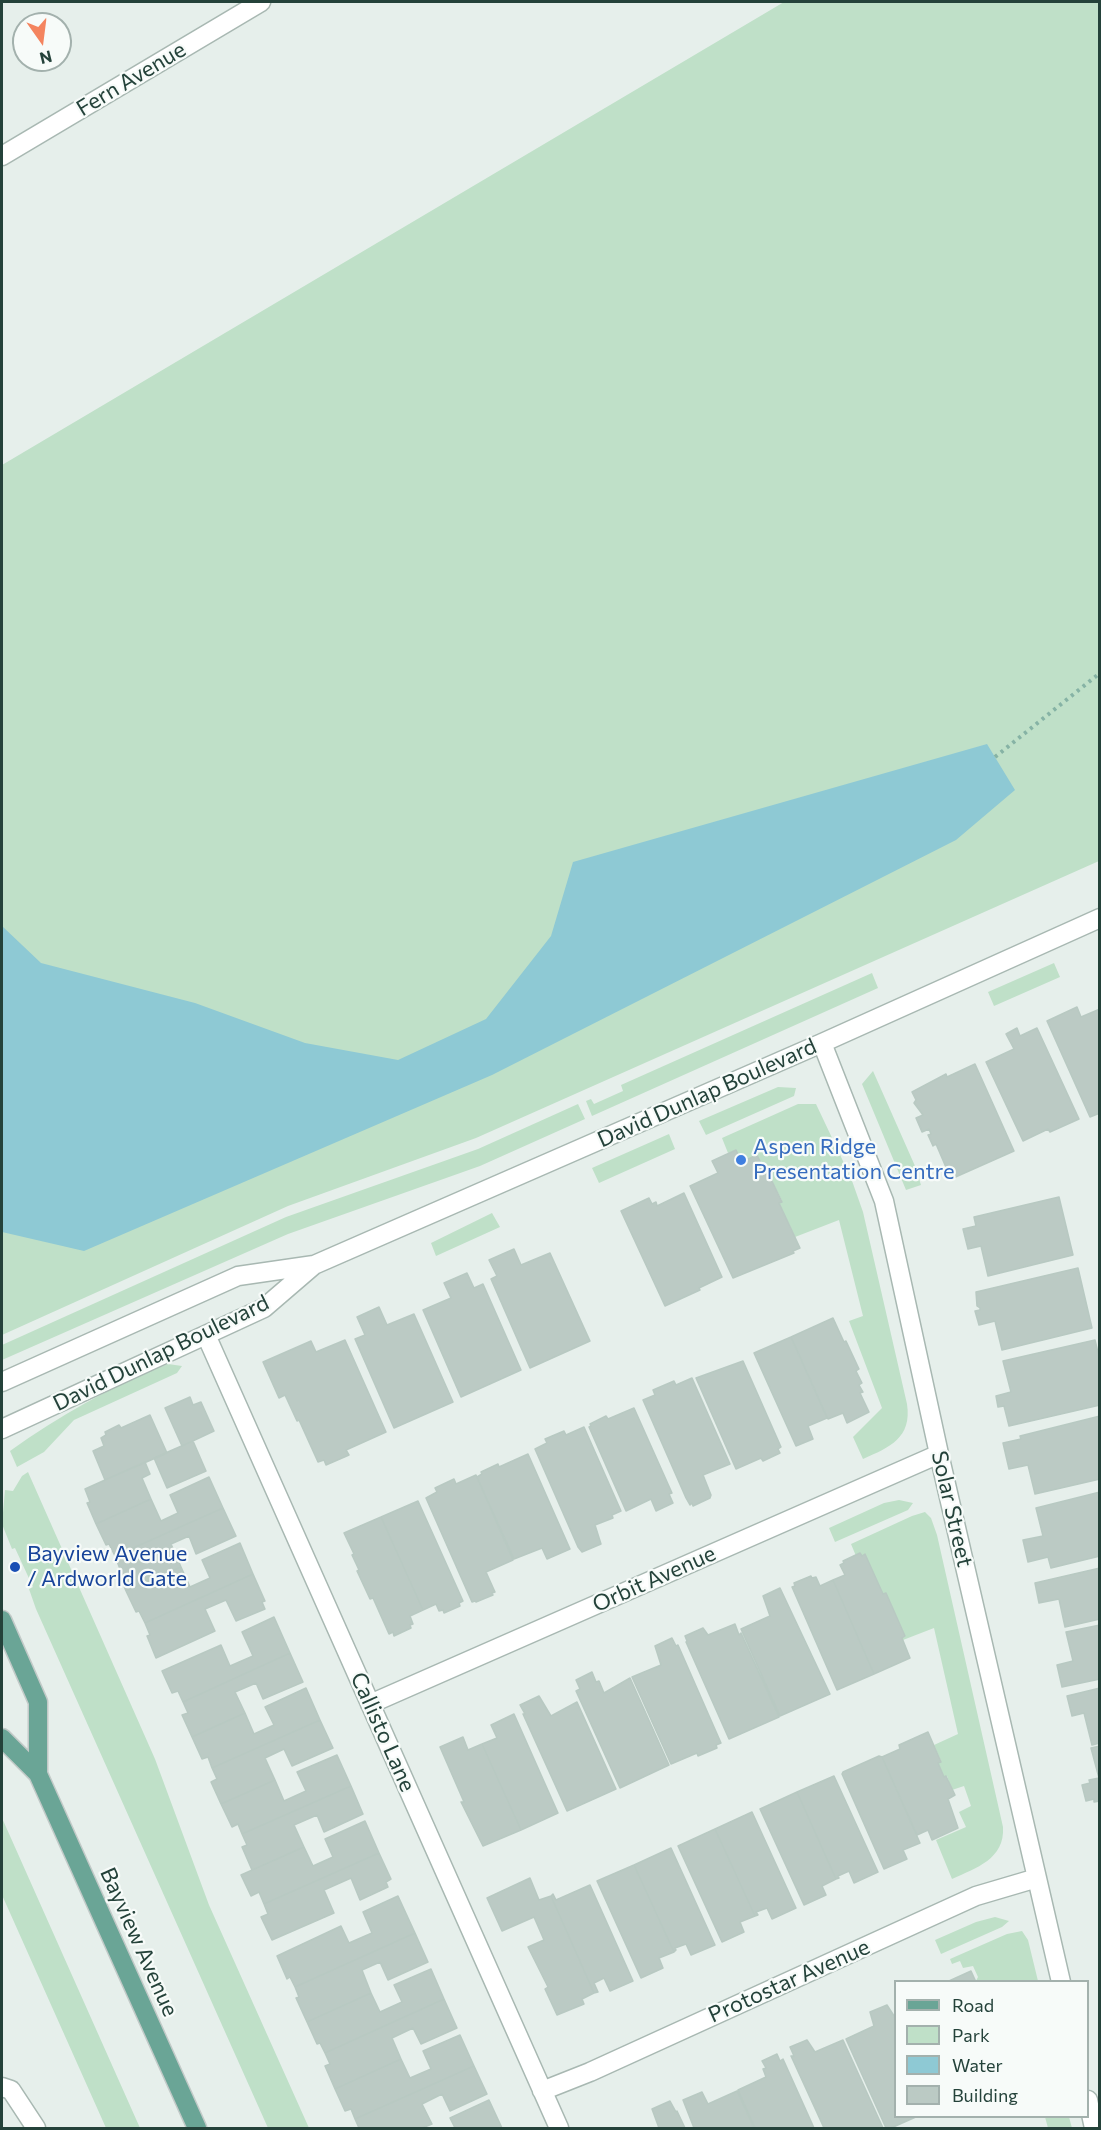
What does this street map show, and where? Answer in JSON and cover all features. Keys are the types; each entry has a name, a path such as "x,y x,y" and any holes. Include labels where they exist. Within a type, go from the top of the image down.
{"main road":[{"name":"Bayview Avenue","path":"2,1620 38,1702 38,1774"},
{"name":"Bayview Avenue","path":"2,1738 38,1774 197,2128"}],"street":[{"name":"Fern Avenue","path":"2,156 261,2"},
{"name":"David Dunlap Boulevard","path":"2,1382 238,1276 314,1265 822,1043 1100,918"},
{"name":"Solar Street","path":"822,1043 884,1201 939,1454 1061,1980"},
{"name":"David Dunlap Boulevard","path":"2,1429 264,1308 314,1265"},
{"name":"Callisto Lane","path":"206,1335 559,2128"},
{"name":"Orbit Avenue","path":"370,1704 939,1454"},
{"name":"Protostar Avenue","path":"542,2091 590,2072 976,1896 1037,1878"},
{"path":"2,2087 11,2090 36,2128"},
{"path":"1089,2105 1094,2128"}],"path":[{"path":"995,757 1100,673"}],"green space":[{"path":"784,2 1099,2 1099,861 476,1138 288,1206 2,1335 2,465"},
{"path":"1054,963 1060,977 994,1006 988,992"},
{"path":"872,973 878,988 592,1116 586,1101 591,1099 594,1104 623,1091 621,1085"},
{"path":"873,1071 915,1166 921,1185 906,1190 862,1084"},
{"path":"778,1087 796,1088 794,1096 706,1135 699,1121"},
{"path":"578,1104 585,1119 480,1166 288,1234 2,1360 2,1345 286,1217 478,1149"},
{"path":"798,1104 816,1104 851,1178 863,1212 907,1404 906,1425 897,1440 863,1459 853,1437 882,1408 849,1321 863,1316 839,1220 795,1237 779,1203 782,1201 757,1156 742,1162 736,1150 728,1153 722,1138"},
{"path":"669,1134 675,1149 599,1183 592,1168"},
{"path":"492,1213 500,1227 436,1256 431,1243"},
{"path":"168,1364 182,1366 177,1373 74,1420 44,1452 17,1467 10,1451 29,1438 106,1392"},
{"path":"28,1472 155,1759 209,1905 309,2128 268,2128 36,1609 29,1589 33,1587 15,1548 12,1549 2,1524 5,1490 13,1491 22,1476"},
{"path":"899,1500 913,1503 908,1510 835,1542 829,1528 884,1503"},
{"path":"925,1512 931,1518 937,1535 1003,1827 1002,1838 994,1855 979,1866 952,1879 936,1840 966,1827 959,1812 971,1806 964,1786 952,1790 947,1776 944,1777 938,1763 941,1761 934,1745 958,1734 934,1628 903,1640 905,1636 886,1593 883,1594 865,1555 856,1556 851,1544"},
{"path":"2,1818 140,2128 106,2128 2,1895"},
{"path":"995,1917 1009,1921 1002,1927 941,1954 935,1940 976,1922"},
{"path":"1022,1931 1028,1940 1038,1980 976,1980 978,1977 973,1966 963,1968 960,1961 952,1964 950,1959 1007,1934"},
{"path":"1045,2118 1069,2118 1072,2128 1048,2128"}],"water":[{"path":"987,744 1015,790 956,840 492,1075 84,1251 2,1232 2,926 41,963 195,1003 305,1043 398,1060 486,1019 551,936 573,862"}],"building":[{"path":"1077,1007 1081,1017 1100,1009 1100,1113 1090,1117 1047,1021"},
{"path":"1017,1028 1020,1036 1037,1028 1079,1119 1050,1132 1048,1129 1023,1141 986,1062 1014,1049 1006,1034"},
{"path":"975,1064 1014,1151 951,1179 936,1144 933,1146 928,1135 931,1134 929,1129 922,1132 916,1118 923,1115 914,1103 916,1100 912,1092 946,1074 947,1077"},
{"path":"736,1150 742,1162 757,1155 782,1202 779,1203 800,1248 793,1251 794,1253 733,1278 690,1186 718,1173 712,1161"},
{"path":"684,1193 722,1277 665,1306 621,1211 649,1198 652,1204 656,1202 657,1206"},
{"path":"1059,1197 1073,1255 988,1276 981,1246 968,1249 963,1229 976,1226 974,1217"},
{"path":"514,1249 521,1265 550,1253 590,1341 530,1368 491,1279 497,1276 489,1260"},
{"path":"1078,1268 1092,1328 1002,1350 995,1321 979,1325 975,1311 980,1310 977,1306 976,1292"},
{"path":"467,1273 474,1288 483,1284 521,1370 461,1397 423,1310 451,1298 444,1283"},
{"path":"379,1307 387,1325 414,1314 453,1402 394,1428 355,1339 365,1335 357,1317"},
{"path":"833,1318 859,1369 856,1371 862,1383 859,1385 863,1392 860,1393 869,1412 847,1423 843,1413 828,1419 791,1337"},
{"path":"791,1337 827,1418 808,1426 813,1439 796,1446 754,1353"},
{"path":"345,1340 386,1432 346,1450 349,1455 326,1465 324,1460 318,1462 299,1420 297,1421 285,1395 279,1398 263,1362 311,1341 316,1352"},
{"path":"1095,1340 1100,1361 1100,1405 1009,1426 1004,1406 998,1407 996,1396 1011,1392 1003,1361"},
{"path":"743,1361 781,1447 778,1449 780,1453 736,1469 696,1378"},
{"path":"692,1378 730,1464 703,1475 711,1495 710,1498 693,1506 686,1498 643,1400 655,1395 653,1390 674,1381 676,1385"},
{"path":"190,1397 193,1405 201,1402 214,1431 182,1446 165,1408"},
{"path":"634,1408 672,1493 669,1494 673,1503 656,1511 651,1499 626,1511 589,1427 590,1424 606,1416 608,1419"},
{"path":"150,1415 167,1453 105,1480 93,1451 104,1446 101,1438 106,1435 105,1432 119,1425 121,1428"},
{"path":"1100,1416 1100,1479 1035,1494 1028,1465 1009,1469 1003,1443 1021,1439 1020,1436"},
{"path":"584,1427 621,1511 612,1515 613,1518 595,1525 601,1544 582,1552 535,1449 547,1443 545,1439 564,1431 566,1435"},
{"path":"193,1441 206,1471 167,1488 154,1458"},
{"path":"528,1454 570,1549 547,1559 542,1548 514,1559 477,1477 482,1474 481,1472 498,1464 499,1467"},
{"path":"145,1462 150,1474 142,1478 151,1499 96,1524 87,1503 90,1502 85,1489"},
{"path":"476,1475 513,1560 486,1572 495,1592 492,1593 493,1595 472,1602 426,1498 437,1492 435,1488 454,1479 456,1484"},
{"path":"209,1477 223,1508 115,1556 109,1544 106,1545 96,1524 151,1499 161,1521 178,1513 170,1495"},
{"path":"1100,1492 1100,1556 1051,1568 1048,1557 1028,1562 1023,1540 1043,1536 1036,1508"},
{"path":"418,1501 463,1601 459,1603 460,1606 444,1613 443,1610 439,1611 436,1604 423,1610 381,1517"},
{"path":"223,1508 236,1536 196,1554 189,1536 171,1544 181,1567 126,1591 117,1570 120,1569 115,1556"},
{"path":"381,1517 423,1610 410,1616 413,1624 410,1625 411,1628 394,1636 393,1632 389,1634 373,1598 370,1599 357,1571 359,1570 352,1555 354,1554 344,1533"},
{"path":"240,1543 253,1574 145,1623 139,1611 136,1612 126,1591 181,1567 190,1587 210,1578 202,1560"},
{"path":"860,1553 862,1556 865,1554 883,1594 886,1593 905,1636 902,1638 910,1658 874,1674 833,1580 845,1575 840,1565 844,1563 843,1561"},
{"path":"1100,1568 1100,1619 1065,1627 1059,1599 1039,1603 1035,1583"},
{"path":"253,1574 265,1601 262,1602 265,1609 236,1621 226,1600 205,1609 215,1631 156,1658 147,1636 150,1635 145,1623"},
{"path":"811,1576 816,1577 820,1586 833,1580 874,1674 837,1690 792,1587 795,1586 794,1583"},
{"path":"780,1588 830,1694 780,1716 741,1629 770,1616 763,1596"},
{"path":"274,1617 290,1653 183,1702 178,1691 172,1693 162,1671 221,1645 230,1666 253,1656 242,1632"},
{"path":"735,1624 779,1717 729,1739 685,1636 703,1628 708,1635"},
{"path":"1100,1625 1100,1679 1062,1687 1057,1665 1073,1661 1066,1632"},
{"path":"672,1638 676,1646 678,1645 721,1743 716,1745 717,1748 698,1756 697,1753 671,1764 632,1677 661,1665 655,1646"},
{"path":"290,1653 303,1682 263,1699 256,1683 235,1692 245,1713 192,1737 182,1715 188,1713 183,1702"},
{"path":"592,1672 604,1693 630,1678 669,1765 620,1788 576,1691 580,1689 576,1680"},
{"path":"306,1688 320,1720 212,1768 208,1757 202,1759 192,1737 245,1713 254,1734 274,1725 265,1707"},
{"path":"1100,1688 1100,1743 1092,1745 1084,1713 1072,1716 1067,1696"},
{"path":"539,1696 551,1716 577,1702 616,1789 567,1811 520,1705"},
{"path":"514,1714 558,1813 521,1830 482,1744 497,1738 491,1725"},
{"path":"320,1720 333,1748 292,1766 284,1749 265,1758 275,1780 221,1804 211,1782 217,1779 212,1768"},
{"path":"928,1732 941,1762 938,1763 944,1777 946,1776 955,1795 948,1799 958,1828 932,1840 928,1830 917,1835 882,1757 900,1749 899,1745"},
{"path":"463,1737 468,1750 482,1744 521,1830 483,1846 461,1802 464,1802 440,1747"},
{"path":"1100,1746 1100,1801 1094,1802 1094,1799 1086,1801 1082,1785 1090,1783 1089,1780 1099,1778 1091,1748"},
{"path":"337,1755 351,1786 242,1834 238,1824 232,1827 221,1804 275,1780 284,1801 306,1791 297,1772"},
{"path":"879,1756 882,1757 920,1843 903,1850 907,1859 884,1869 842,1774"},
{"path":"834,1776 878,1872 854,1883 849,1871 836,1879 797,1792"},
{"path":"351,1786 363,1814 324,1832 317,1815 294,1825 304,1847 252,1870 242,1847 247,1845 242,1834"},
{"path":"797,1792 836,1879 822,1886 826,1895 804,1905 760,1809"},
{"path":"752,1812 796,1908 772,1919 767,1908 756,1912 758,1915 755,1916 715,1829"},
{"path":"365,1821 379,1853 264,1904 259,1892 251,1896 241,1875 304,1847 313,1866 333,1857 325,1839"},
{"path":"715,1829 755,1916 740,1922 744,1932 722,1942 678,1846"},
{"path":"671,1848 715,1945 691,1955 686,1944 675,1948 674,1952 634,1865"},
{"path":"379,1853 391,1879 386,1882 388,1887 360,1900 351,1878 324,1890 334,1913 272,1940 261,1917 268,1914 264,1904"},
{"path":"634,1865 674,1952 659,1958 663,1968 641,1978 597,1881"},
{"path":"530,1878 539,1900 551,1896 594,1993 582,1999 584,2004 557,2015 545,1989 548,1987 528,1947 544,1940 534,1917 502,1931 487,1898"},
{"path":"590,1885 633,1981 610,1991 604,1978 594,1983 598,1992 594,1993 551,1896 553,1894 556,1900"},
{"path":"398,1896 415,1933 295,1987 290,1977 287,1979 277,1956 341,1926 349,1943 372,1933 363,1912"},
{"path":"415,1933 428,1962 388,1980 380,1962 362,1970 371,1993 307,2022 296,1998 299,1997 295,1987"},
{"path":"431,1969 444,1999 325,2053 320,2043 317,2044 307,2022 371,1993 380,2012 402,2002 394,1985"},
{"path":"971,1971 975,1980 951,1980"},
{"path":"444,1999 457,2028 421,2044 413,2028 392,2038 401,2059 335,2089 325,2066 330,2064 325,2053"},
{"path":"887,2005 894,2016 894,2118 914,2118 891,2128 886,2128 846,2039 874,2026 870,2012"},
{"path":"460,2035 474,2066 355,2119 351,2109 345,2111 335,2089 401,2059 410,2078 431,2069 423,2051"},
{"path":"807,2040 815,2052 843,2040 883,2128 824,2128 791,2056 794,2056 790,2047"},
{"path":"777,2054 780,2061 783,2059 814,2128 755,2128 738,2090 766,2077 763,2069 766,2068 762,2061"},
{"path":"474,2066 487,2094 450,2111 442,2094 422,2104 432,2124 422,2128 359,2128 355,2119"},
{"path":"737,2091 754,2128 694,2128 683,2100 702,2092 708,2104"},
{"path":"489,2100 502,2128 455,2128 450,2118"},
{"path":"670,2101 685,2128 659,2128 652,2109"}],"place":[{"name":"Aspen Ridge Presentation Centre","path":"741,1160"},
{"name":"Bayview Avenue / Ardworld Gate","path":"15,1567"}]}
